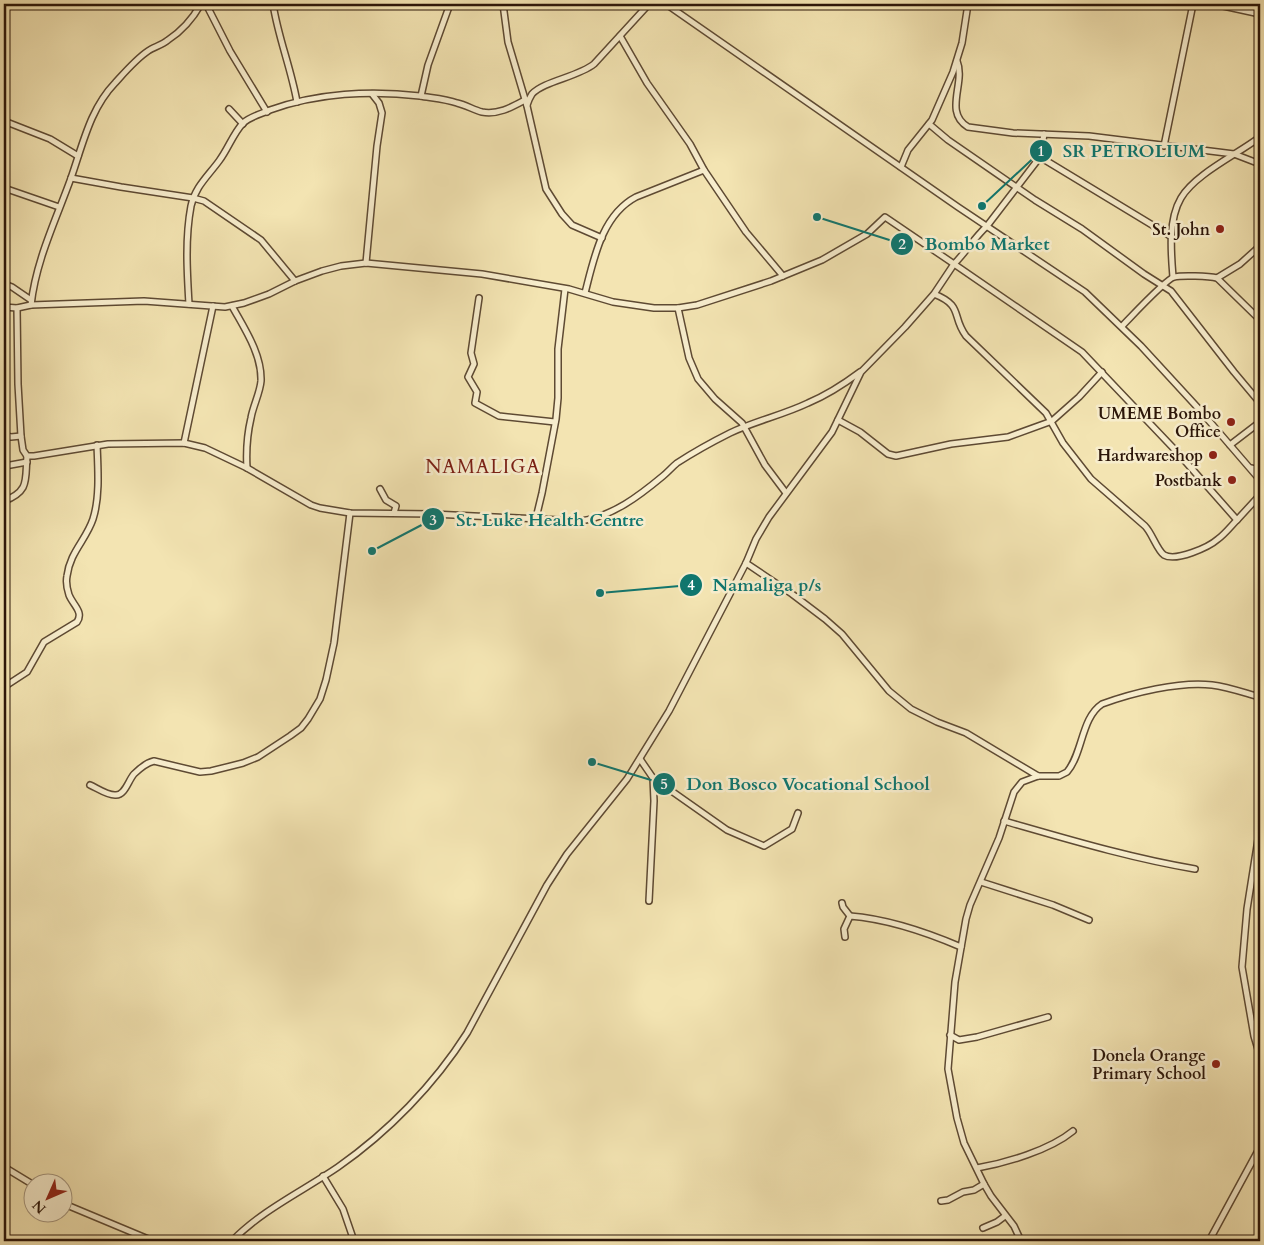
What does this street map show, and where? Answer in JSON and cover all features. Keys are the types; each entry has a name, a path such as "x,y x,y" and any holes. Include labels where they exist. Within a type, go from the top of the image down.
{"street":[{"path":"31,302 48,234 71,178 95,109 103,96 148,51 168,41 180,31 196,14 201,4"},
{"path":"206,4 230,51 267,112"},
{"path":"273,4 297,102"},
{"path":"421,96 428,65 450,4"},
{"path":"503,4 508,42 526,103 542,178 550,198 572,225 602,238"},
{"path":"189,304 187,250 191,206 204,179 223,156 243,124 251,117 297,102 336,96 372,94 421,96 456,102 481,112 492,113 526,103 532,94 555,82 587,70 649,4"},
{"path":"666,4 987,226 1086,292 1122,326 1198,408 1260,480"},
{"path":"901,167 908,150 929,124 937,110 957,61 968,4"},
{"path":"1164,146 1193,4"},
{"path":"1214,4 1260,14"},
{"path":"620,36 647,83 690,144 704,170 746,232 782,276"},
{"path":"957,61 960,72 956,110 962,124 968,127 980,130 1090,136 1234,154 1260,164"},
{"path":"522,90 532,94"},
{"path":"366,263 382,114 379,103 372,94"},
{"path":"229,109 243,124"},
{"path":"4,121 50,139 78,156"},
{"path":"929,124 948,140 1035,200 1082,229 1144,274 1164,285 1178,299 1191,319 1260,403"},
{"path":"5,466 34,456 108,444 184,443 205,448 247,468 311,505 350,513 581,521 603,516 644,490 674,464 686,457 730,433 809,403 861,372 934,294 954,264 1017,187 1040,157 1044,134"},
{"path":"1173,278 1172,237 1175,215 1181,198 1196,182 1234,154 1260,138"},
{"path":"1040,157 1172,237"},
{"path":"585,293 602,238 614,215 628,202 656,188 704,170"},
{"path":"71,178 129,189 194,198 209,205 261,240 294,281"},
{"path":"4,188 59,207"},
{"path":"4,308 17,308 31,302 144,301 232,306 269,294 294,281 328,269 366,263 482,274 585,293 613,302 654,308 678,308 697,305 782,276 838,252 867,234 885,217 1073,344 1102,372 1237,520"},
{"path":"1217,278 1240,264 1260,246"},
{"path":"1122,326 1173,278 1209,276 1217,278 1260,320"},
{"path":"4,284 12,286 31,302"},
{"path":"536,518 556,422 558,349 565,289"},
{"path":"934,294 949,301 955,309 966,336 1046,413 1063,443 1091,479 1146,526 1164,555 1177,556 1201,549 1218,540 1260,495"},
{"path":"479,298 472,353 474,364 468,377 477,392 474,403 499,416 556,422"},
{"path":"184,443 212,306"},
{"path":"232,306 246,330 260,363 261,381 248,434 247,468"},
{"path":"4,501 16,496 23,490 27,459 23,450 21,436 17,308"},
{"path":"678,308 688,358 698,378 715,399 745,427 765,465 786,493"},
{"path":"232,1241 256,1220 356,1154 402,1113 453,1055 467,1033 538,900 567,854 604,808 640,758 669,711 746,563 756,539 786,493 822,447 838,420 861,372"},
{"path":"838,420 860,432 888,454 896,456 951,444 1008,436 1052,421 1079,397 1102,372"},
{"path":"1230,445 1260,422"},
{"path":"4,435 11,437 21,436"},
{"path":"4,687 27,672 44,642 77,622 80,618 80,613 69,596 67,576 73,553 93,520 97,487 97,446"},
{"path":"1251,468 1260,470"},
{"path":"380,489 386,500 396,506 394,514"},
{"path":"90,785 113,795 118,795 122,793 135,773 149,762 154,761 200,772 243,763 258,757 300,728 315,710 326,680 338,617 350,513"},
{"path":"746,563 792,594 842,634 889,691 911,709 937,722 966,733 1038,776"},
{"path":"1021,1241 1014,1226 1005,1216 984,1184 964,1143 953,1100 948,1069 955,982 968,912 999,838 1017,786 1038,776 1059,776 1067,772 1084,738 1089,720 1097,707 1102,704 1170,686 1186,684 1212,685 1260,697"},
{"path":"640,758 653,778 727,830 764,846 792,829 798,813"},
{"path":"649,901 654,801 653,778"},
{"path":"1004,821 1152,862 1195,869"},
{"path":"1260,827 1247,909 1242,967 1254,1036 1260,1056"},
{"path":"981,882 1053,905 1089,920"},
{"path":"842,903 850,916"},
{"path":"850,916 864,917 919,930 961,947"},
{"path":"844,937 844,929 850,916"},
{"path":"950,1035 959,1040 977,1037 1048,1017"},
{"path":"977,1168 995,1165 1048,1147 1061,1141 1073,1131"},
{"path":"1209,1241 1260,1147"},
{"path":"4,1167 22,1178"},
{"path":"323,1176 343,1209 354,1241"},
{"path":"941,1201 948,1200 963,1192 974,1190 984,1184"},
{"path":"72,1207 153,1241"},
{"path":"983,1228 1005,1216"}],"place":[{"name":"SR PETROLIUM","path":"982,206"},
{"name":"Bombo Market","path":"817,217"},
{"name":"St. John","path":"1220,229"},
{"name":"UMEME Bombo Office","path":"1231,422"},
{"name":"Hardwareshop","path":"1213,455"},
{"name":"Postbank","path":"1232,480"},
{"name":"St. Luke Health Centre","path":"372,551"},
{"name":"Namaliga p/s","path":"600,593"},
{"name":"Don Bosco Vocational School","path":"592,762"},
{"name":"Donela Orange Primary School","path":"1216,1064"}],"district":[{"name":"NAMALIGA","path":"483,466"}]}
